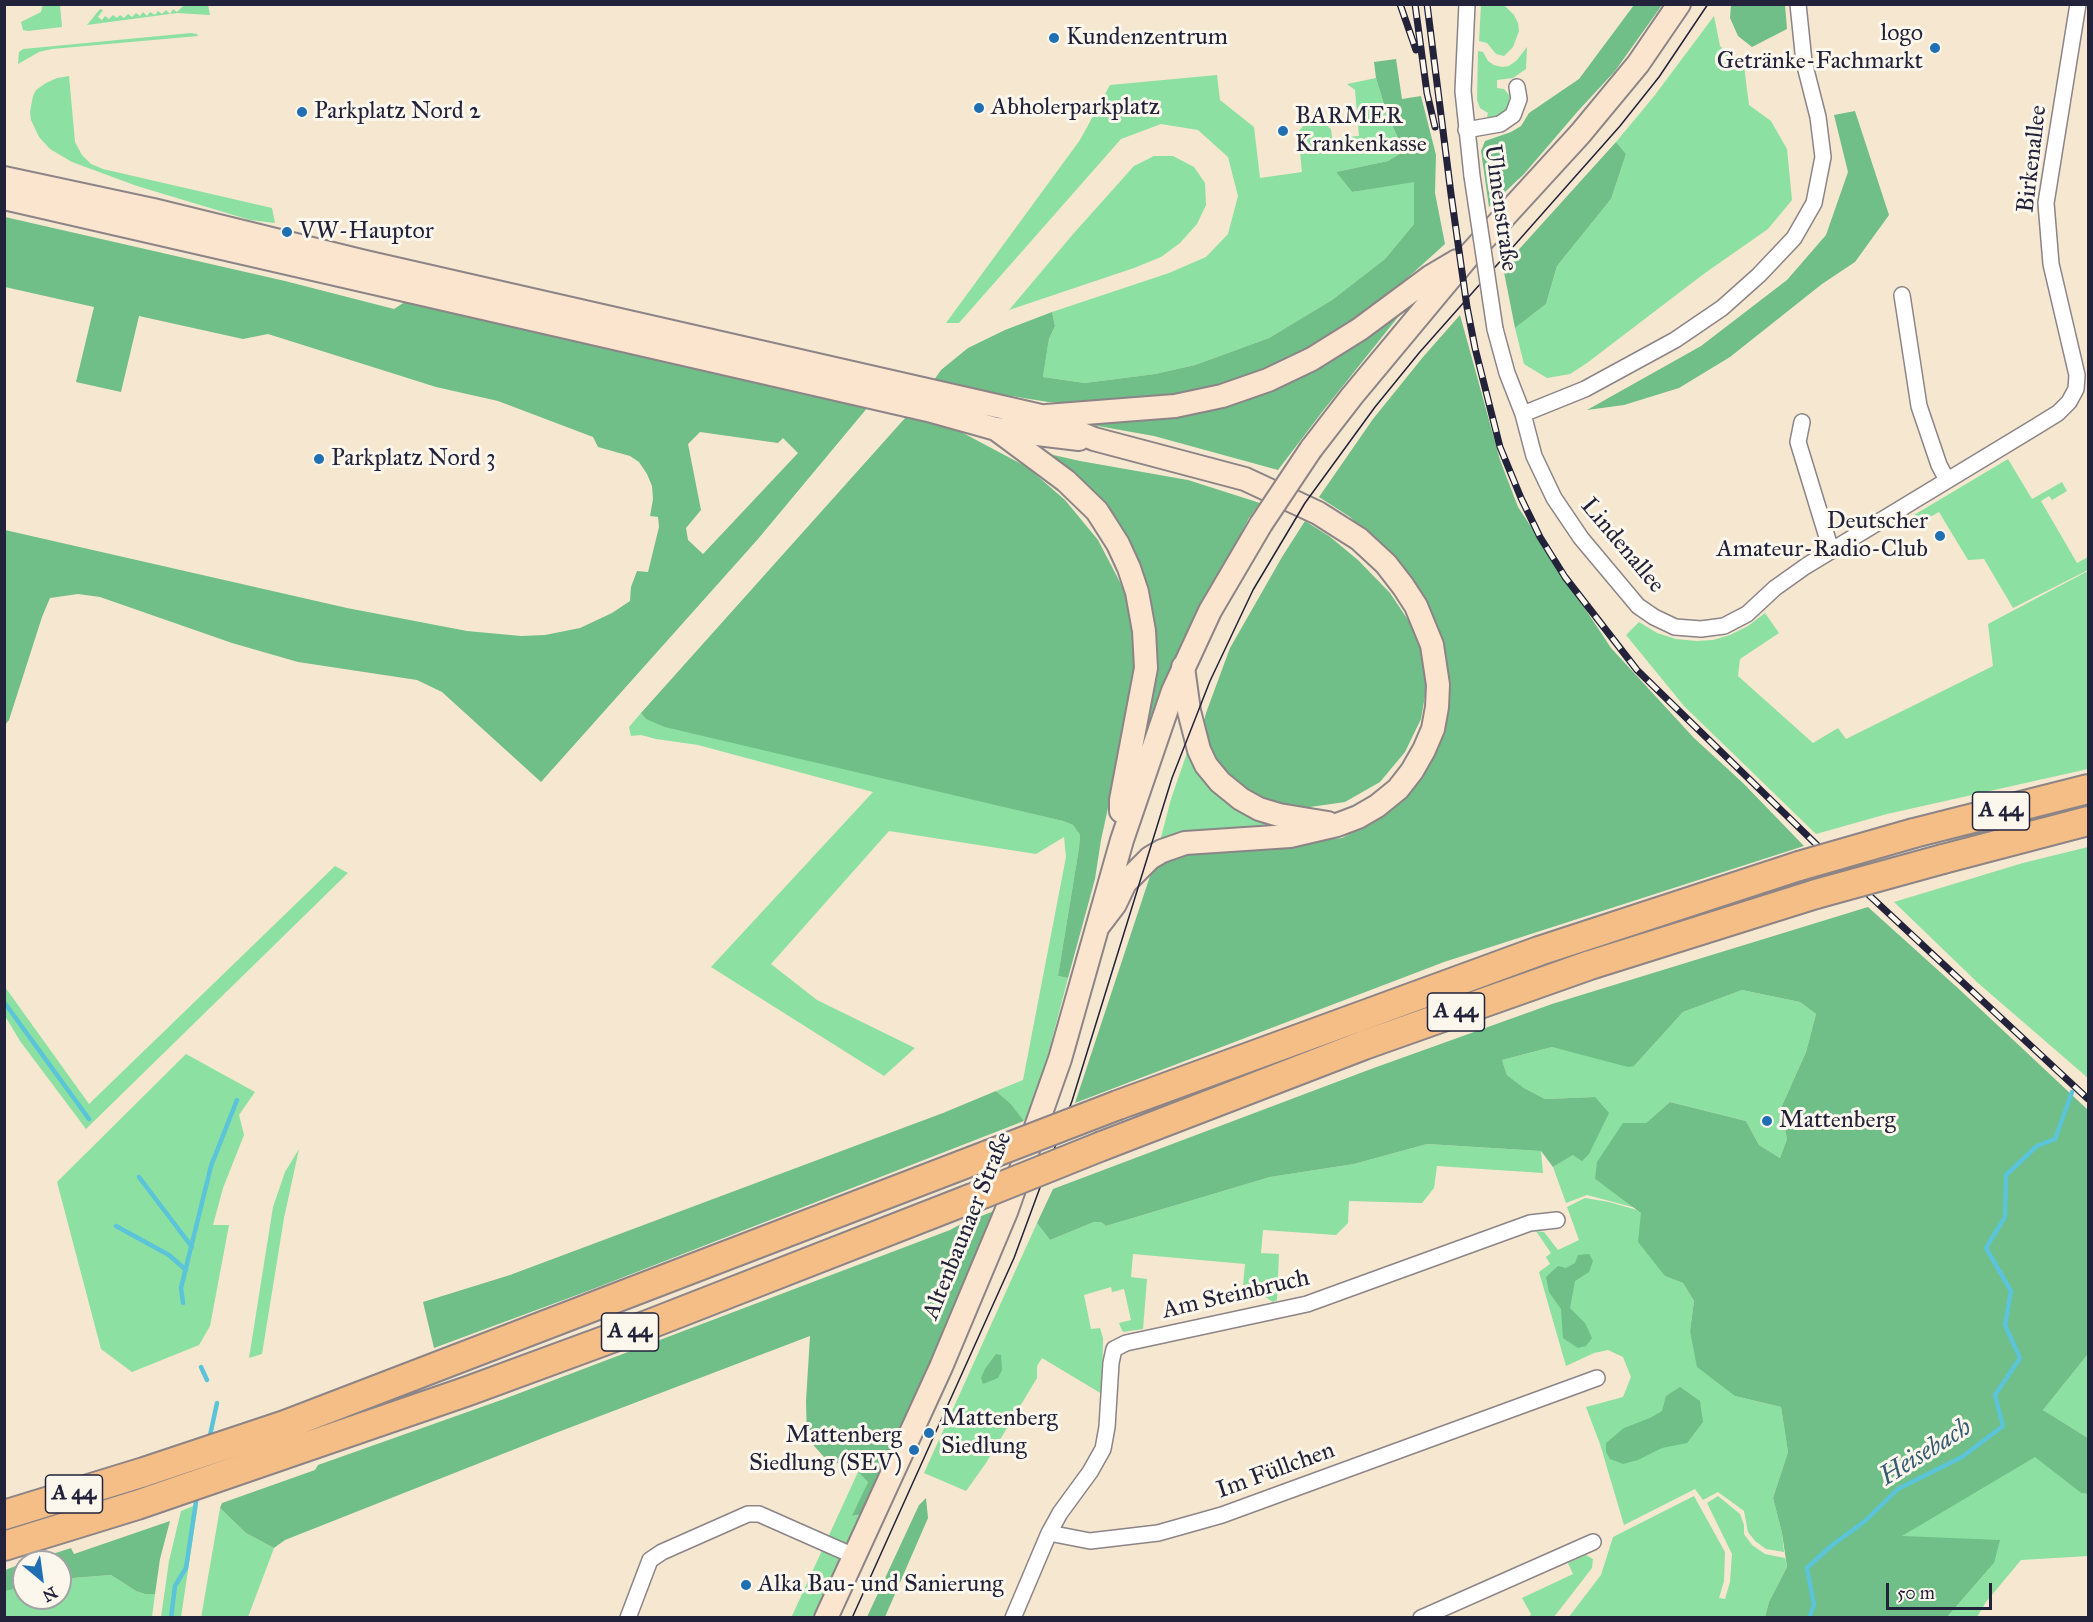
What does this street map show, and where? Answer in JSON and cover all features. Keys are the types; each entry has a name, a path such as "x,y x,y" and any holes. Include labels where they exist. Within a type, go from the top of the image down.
{"highway":[{"name":"A 44","path":"4,1515 285,1425 1118,1105 1539,951 1799,866 1914,833 2088,789"},
{"name":"A 44","path":"4,1546 137,1505 468,1391 650,1324 1245,1089 1505,995 1706,927 1816,894 2088,821"}],"main road":[{"path":"1122,840 1157,734 1183,668 1210,611 1261,524 1311,449 1352,396 1471,253 1592,120 1638,64 1679,4"},
{"path":"4,178 153,210 850,383 928,410 996,429 1072,440 1094,439"},
{"path":"4,198 850,383 950,396 1041,416 1094,439 1245,479 1318,513 1359,539 1386,564 1410,596 1425,628 1436,664 1437,707 1433,729 1413,771 1398,789 1367,812 1337,825 1290,836 1185,843 1162,851 1125,883 1115,904 1099,925"},
{"path":"1041,416 1175,406 1222,396 1268,380 1312,359 1360,329 1430,277 1471,253"},
{"path":"996,429 1066,481 1097,511 1118,544 1137,592 1144,631 1146,668 1121,800 1122,840"},
{"path":"1183,668 1189,711 1199,750 1206,765 1220,782 1241,800 1259,809 1279,815 1337,825"},
{"name":"Altenbaunaer Straße","path":"826,1617 941,1367 1006,1212 1060,1059 1122,840"}],"street":[{"name":"Ulmenstraße","path":"1467,4 1463,91 1472,176 1495,329 1507,373 1523,414"},
{"path":"1523,414 1585,388 1675,340 1722,308 1759,275 1794,238 1814,203 1823,157 1818,117 1804,62 1798,4"},
{"name":"Birkenallee","path":"2078,4 2046,203 2051,264 2082,391"},
{"path":"1466,130 1500,124 1513,116 1519,99 1517,87"},
{"path":"1902,296 1919,406 1939,465 1947,480"},
{"name":"Lindenallee","path":"1523,414 1534,456 1554,498 1581,538 1638,606 1675,627 1701,629 1724,626 1747,614 1775,588 1831,550 2058,413 2082,391"},
{"path":"1802,422 1798,442 1831,550"},
{"name":"Am Steinbruch","path":"1049,1533 1103,1449 1114,1349 1126,1343 1307,1304 1530,1223 1557,1220"},
{"name":"Im Füllchen","path":"1049,1533 1090,1541 1158,1533 1222,1515 1597,1378"},
{"path":"628,1617 650,1560 673,1547 748,1514 759,1514 854,1556"},
{"path":"1012,1617 1049,1533"},
{"path":"1421,1617 1593,1542"}],"green space":[{"path":"43,4 60,5 62,27 23,30 21,22 41,12"},
{"path":"184,5 208,5 210,15 177,13 170,14 173,9 177,12"},
{"path":"1481,5 1504,5 1518,23 1519,31 1513,47 1504,56 1496,54 1487,43 1479,41"},
{"path":"1634,5 1662,5 1615,71 1524,174 1489,207 1481,151 1485,141 1521,126 1529,113 1579,79"},
{"path":"1731,5 1785,5 1787,29 1752,47 1738,36 1730,18"},
{"path":"100,9 103,10 98,17 102,20 105,16 109,19 113,15 117,18 120,15 124,18 128,14 132,17 136,13 140,16 143,12 147,16 150,12 155,15 158,11 162,14 166,10 170,14 87,25"},
{"path":"1714,16 1720,46 1744,66 1749,105 1771,121 1787,149 1792,200 1768,229 1705,273 1587,363 1570,374 1547,378 1524,364 1515,328 1546,304 1557,266 1611,199 1626,154 1616,142 1655,95"},
{"path":"191,33 198,36 52,49 39,52 18,64 19,52 23,49"},
{"path":"1527,47 1526,69 1513,78 1497,80 1497,88 1504,89 1510,96 1507,111 1494,117 1487,117 1488,113 1480,108 1477,100 1478,51 1483,52 1488,61 1494,65 1502,67 1509,66 1517,60"},
{"path":"1396,59 1402,99 1421,96 1436,155 1435,193 1445,244 1382,301 1332,338 1231,386 1108,406 1048,402 932,383 941,370 968,348 1005,330 1052,312 1055,326 1049,339 1043,377 1085,383 1155,374 1195,365 1269,338 1332,300 1385,259 1414,224 1414,182 1352,192 1336,172 1388,161 1404,151 1387,114 1376,78 1374,62"},
{"path":"1217,75 1220,100 1254,127 1260,178 1302,172 1298,132 1305,124 1323,122 1331,129 1332,138 1359,136 1355,90 1347,84 1376,78 1387,114 1404,151 1388,161 1336,172 1352,192 1414,181 1414,224 1385,259 1332,300 1269,338 1195,365 1155,374 1085,383 1043,377 1049,339 1055,326 1052,312 1169,273 1206,257 1228,234 1238,196 1228,157 1198,130 1161,124 1121,139 959,323 946,323 1080,140 1110,85"},
{"path":"69,76 75,142 82,155 91,164 103,169 272,208 275,223 250,220 137,186 72,162 50,149 39,137 31,120 33,96 36,90 46,83"},
{"path":"1855,111 1889,215 1855,262 1822,284 1730,357 1679,388 1624,405 1587,410 1701,346 1787,280 1826,235 1848,172 1834,115"},
{"path":"1616,142 1626,154 1611,199 1557,266 1546,304 1515,328 1503,267"},
{"path":"1154,156 1173,156 1194,167 1205,183 1206,205 1197,224 1180,243 1161,257 1134,268 1009,310 1134,166"},
{"path":"5,217 285,281 394,309 408,300 868,407 758,539 541,782 442,692 417,680 298,662 232,643 100,597 78,594 50,598 9,720 5,725 5,530 347,608 467,631 521,636 545,635 580,628 612,613 630,601 631,587 637,571 648,572 659,527 658,517 650,516 653,499 652,486 639,462 630,456 598,447 593,437 498,401 436,387 268,334 243,339 139,316 121,392 76,382 94,307 5,287","holes":["700,432 778,443 783,438 798,453 703,554 688,540 686,528 701,510 688,444"]},
{"path":"1402,312 1278,470 1154,436 1081,423 1154,419 1227,404 1358,343"},
{"path":"1460,315 1500,460 1518,507 1611,648 1694,738 1743,783 1804,846 1444,962 1075,1103 1153,867 1177,852 1342,838 1374,821 1402,800 1427,769 1441,737 1449,681 1444,653 1399,565 1350,517 1319,497 1373,419"},
{"path":"906,417 948,425 1027,467 1065,500 1098,540 1123,588 1136,639 1129,712 1101,840 1095,879 1068,978 1058,976 1079,848 1080,835 1073,825 665,727 646,719 641,713"},
{"path":"1040,452 1188,480 1260,503 1249,518 1198,618 1144,737 1142,579"},
{"path":"2008,459 2032,499 2062,482 2067,491 2052,500 2049,496 2041,501 2077,563 2088,557 2088,570 2013,608 1984,559 1968,560 1939,512 1919,523 1914,515"},
{"path":"1305,521 1329,536 1358,560 1390,593 1412,626 1424,658 1426,690 1421,719 1405,752 1380,782 1345,802 1303,808 1270,803 1231,784 1213,762 1201,732 1230,648"},
{"path":"2088,571 2088,769 1887,814 1816,834 1684,706 1626,635 1639,622 1657,633 1676,639 1713,640 1748,626 1765,613 1779,633 1740,659 1738,676 1813,743 1838,728 1846,739 1993,666 1988,624"},
{"path":"641,713 646,719 1073,825 1080,835 1079,848 1058,976 1068,978 1033,1112 1024,1121 1011,1104 996,1091 1023,1080 1066,857 1064,837 1036,854 889,831 771,964 817,1000 915,1048 884,1076 711,967 873,792 698,745 641,735 631,736 629,727"},
{"path":"1189,747 1298,825 1159,845 1171,799"},
{"path":"2088,847 2088,1078 1978,983 1894,902 2023,863"},
{"path":"335,866 348,873 86,1129 20,1041 5,1016 5,987 89,1104"},
{"path":"1868,907 2088,1110 2088,1354 2043,1410 2088,1438 2088,1494 2081,1493 2035,1457 1902,1536 2000,1540 1994,1563 1947,1617 1765,1617 1769,1602 1787,1567 1782,1533 1773,1498 1788,1452 1781,1407 1735,1396 1697,1367 1690,1331 1694,1301 1683,1283 1665,1276 1638,1242 1641,1213 1595,1179 1597,1162 1623,1123 1646,1123 1670,1102 1746,1121 1759,1145 1780,1158 1787,1139 1781,1108 1806,1052 1816,1014 1800,1002 1742,990 1683,1012 1634,1066 1628,1067 1552,1047 1502,1060 1507,1075 1524,1088 1545,1099 1595,1097 1609,1113 1589,1154 1582,1161 1573,1155 1553,1167 1541,1151 1427,1144 1354,1164 1270,1177 1106,1226 1101,1222 1094,1222 1050,1240 1037,1223 1053,1189 1371,1069 1552,1004"},
{"path":"1742,990 1800,1002 1816,1014 1806,1052 1781,1108 1787,1139 1780,1158 1759,1145 1746,1121 1670,1102 1646,1123 1595,1179 1636,1208 1587,1195 1566,1203 1553,1167 1573,1155 1595,1097 1545,1099 1524,1088 1507,1075 1502,1060 1552,1047 1634,1066 1683,1012"},
{"path":"186,1054 255,1092 239,1115 244,1135 223,1188 213,1225 229,1225 210,1326 199,1345 132,1372 101,1349 57,1182"},
{"path":"996,1091 1011,1104 1024,1121 593,1289 434,1348 423,1302 510,1275 943,1113"},
{"path":"1427,1144 1541,1151 1543,1173 1437,1166 1434,1188 1422,1203 1349,1201 1348,1223 1336,1235 1263,1230 1261,1253 1279,1254 1277,1300 1273,1302 1243,1286 1245,1264 1133,1254 1131,1277 1147,1279 1143,1329 1123,1332 1121,1328 1119,1323 1131,1320 1124,1289 1112,1292 1111,1287 1084,1295 1091,1329 1100,1328 1103,1338 1102,1394 1042,1358 1037,1366 1037,1378 986,1463 966,1491 924,1473 1037,1223 1050,1240 1094,1222 1101,1222 1106,1226 1270,1177 1354,1164"},
{"path":"299,1149 284,1218 262,1354 249,1358 273,1207 285,1172"},
{"path":"1585,1198 1609,1202 1641,1213 1665,1276 1683,1283 1694,1301 1690,1331 1735,1396 1781,1407 1788,1452 1773,1498 1782,1533 1784,1552 1766,1549 1755,1541 1748,1532 1744,1511 1718,1492 1703,1500 1695,1489 1624,1525 1600,1444 1586,1407 1623,1397 1631,1377 1623,1357 1608,1350 1594,1353 1566,1366 1539,1272 1550,1264 1546,1257 1551,1253 1536,1231 1544,1232 1558,1250 1579,1240 1567,1207"},
{"path":"999,1209 968,1285 863,1514 852,1516 868,1482 858,1472 824,1457 807,1438 806,1401 810,1336 285,1540 274,1548 246,1533 220,1508 222,1503 315,1470 318,1465 504,1399 950,1230"},
{"path":"1589,1254 1593,1261 1589,1272 1575,1281 1570,1308 1585,1323 1592,1338 1586,1346 1578,1348 1563,1338 1561,1309 1549,1292 1546,1277 1558,1266 1566,1268 1575,1263 1578,1255"},
{"path":"996,1354 1001,1355 1002,1370 998,1378 983,1384 981,1378"},
{"path":"2088,1354 2088,1438 2043,1410"},
{"path":"1680,1387 1700,1401 1703,1422 1687,1443 1662,1448 1638,1460 1623,1464 1610,1459 1606,1452 1606,1443 1624,1428 1662,1411 1666,1396"},
{"path":"2035,1456 2081,1493 2088,1494 2088,1556 2021,1560 1986,1602 1977,1617 1947,1617 1994,1563 1901,1536"},
{"path":"858,1472 868,1482 853,1516 863,1514 817,1617 791,1618"},
{"path":"1694,1496 1725,1552 1724,1581 1719,1598 1725,1599 1730,1582 1732,1554 1707,1503 1718,1496 1740,1514 1744,1534 1752,1545 1765,1554 1785,1558 1787,1567 1769,1602 1765,1617 1568,1618 1601,1575 1613,1537"},
{"path":"926,1498 928,1518 885,1617 867,1617 919,1505"},
{"path":"198,1504 181,1617 161,1617 169,1561 181,1511"},
{"path":"220,1508 246,1533 274,1548 248,1617 201,1618"},
{"path":"170,1521 160,1559 155,1594 136,1591 111,1575 72,1578 72,1550 74,1554"},
{"path":"1586,1555 1593,1559 1592,1568 1554,1617 1529,1617 1531,1614 1522,1598 1573,1574 1568,1563"},
{"path":"12,1567 12,1590 5,1591 5,1570"},
{"path":"111,1575 136,1591 155,1594 152,1617 5,1618 4,1591 12,1589 12,1610 72,1610 72,1578"}],"waterway":[{"path":"4,1002 89,1119"},
{"name":"Heisebach","path":"1809,1618 1814,1605 1807,1568 1831,1546 1865,1521 1898,1489 1962,1457 2003,1426 1995,1395 2020,1358 2005,1325 2011,1291 1986,1248 2005,1217 2006,1175 2037,1146 2055,1139 2072,1092"},
{"path":"183,1303 181,1288 211,1166 237,1100"},
{"path":"139,1177 192,1247"},
{"path":"116,1226 169,1255 186,1270"},
{"path":"201,1367 207,1380"},
{"path":"209,1440 217,1403"},
{"path":"171,1618 175,1586 186,1568 197,1495"}],"tram line":[{"path":"852,1618 1014,1258 1072,1101 1172,778 1210,681 1253,590 1305,503 1375,407 1419,353 1620,126 1659,77 1708,4"}],"railway":[{"path":"1400,4 1416,50"},
{"path":"1415,4 1427,93 1435,127"},
{"path":"1427,4 1451,194 1475,348 1500,447 1540,537 1565,577 1637,670 1856,883 2088,1099"}],"place":[{"name":"Kundenzentrum","path":"1054,38"},
{"name":"logo Getränke-Fachmarkt","path":"1935,48"},
{"name":"Abholerparkplatz","path":"979,108"},
{"name":"Parkplatz Nord 2","path":"302,112"},
{"name":"BARMER Krankenkasse","path":"1283,131"},
{"name":"VW-Hauptor","path":"287,232"},
{"name":"Parkplatz Nord 3","path":"319,459"},
{"name":"Deutscher Amateur-Radio-Club","path":"1940,536"},
{"name":"Mattenberg","path":"1767,1121"},
{"name":"Mattenberg Siedlung","path":"929,1433"},
{"name":"Mattenberg Siedlung (SEV)","path":"914,1450"},
{"name":"Alka Bau- und Sanierung","path":"746,1585"}]}
